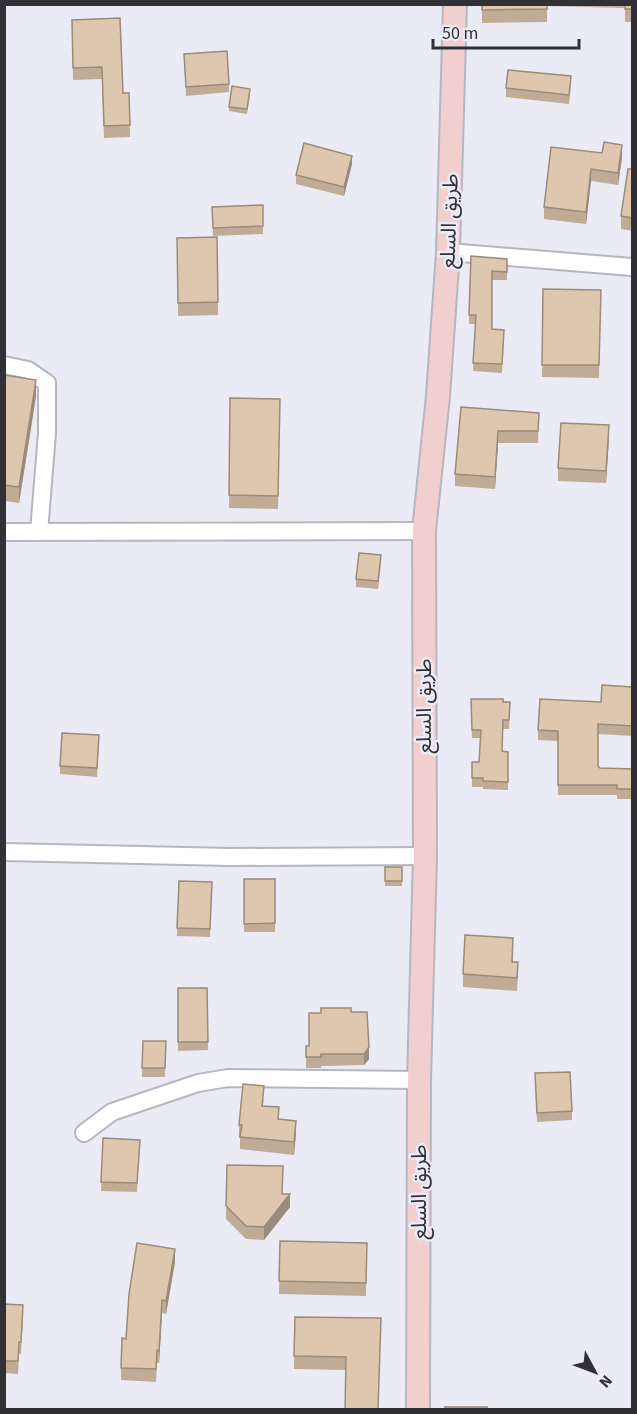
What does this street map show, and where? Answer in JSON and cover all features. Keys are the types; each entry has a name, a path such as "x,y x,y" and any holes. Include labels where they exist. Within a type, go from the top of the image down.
{"street":[{"name":"طريق السلع","path":"418,1410 419,1080 424,856 424,531 438,396 448,252 455,4"},
{"path":"448,252 633,267"},
{"path":"4,365 28,370 47,383 47,433 39,532"},
{"path":"4,532 424,531"},
{"path":"4,852 230,857 424,856"},
{"path":"84,1133 112,1112 198,1083 228,1078 419,1080"}],"building":[{"path":"482,4 547,4 547,9 482,10"},
{"path":"625,4 633,4 633,9 625,9"},
{"path":"120,18 123,93 129,93 130,125 104,126 102,67 73,68 72,20"},
{"path":"227,51 229,84 186,87 184,54"},
{"path":"508,70 571,76 569,95 506,88"},
{"path":"232,86 250,89 247,109 229,107"},
{"path":"604,142 622,145 618,173 591,169 586,212 544,207 551,147 602,153"},
{"path":"304,143 352,156 344,187 296,175"},
{"path":"628,169 633,169 633,218 621,216"},
{"path":"263,205 263,226 213,228 212,207"},
{"path":"217,237 218,302 178,303 177,238"},
{"path":"471,256 507,259 507,272 492,271 492,329 504,330 502,364 473,363 476,315 469,315"},
{"path":"543,289 601,290 599,365 542,365"},
{"path":"4,375 36,380 19,487 4,485"},
{"path":"230,398 280,399 278,496 229,495"},
{"path":"461,407 539,413 538,431 498,431 495,477 455,474"},
{"path":"561,423 609,425 606,471 558,468"},
{"path":"359,553 381,555 378,581 356,579"},
{"path":"602,685 633,687 633,726 598,724 598,766 600,768 633,769 633,789 617,789 617,785 558,785 558,731 538,730 540,699 601,702"},
{"path":"471,699 503,699 503,702 510,702 509,720 503,720 502,751 508,752 508,782 472,778 472,762 479,762 481,730 472,730"},
{"path":"62,733 99,735 97,768 60,766"},
{"path":"385,867 402,867 402,881 385,881"},
{"path":"244,879 275,879 275,923 244,924"},
{"path":"179,881 212,882 210,929 177,928"},
{"path":"465,935 513,938 512,962 518,962 517,978 463,974"},
{"path":"178,988 207,988 208,1042 178,1042"},
{"path":"321,1008 351,1008 351,1012 367,1012 369,1047 364,1054 321,1054 321,1057 306,1057 306,1046 309,1046 309,1013 321,1013"},
{"path":"143,1041 166,1041 165,1068 142,1068"},
{"path":"570,1072 572,1111 537,1113 535,1073"},
{"path":"243,1084 264,1086 262,1106 279,1107 278,1119 296,1121 294,1142 240,1137"},
{"path":"103,1138 140,1140 137,1183 101,1182"},
{"path":"227,1165 283,1166 282,1194 290,1194 264,1227 246,1226 226,1206"},
{"path":"280,1241 367,1243 366,1283 279,1281"},
{"path":"137,1243 175,1249 166,1301 162,1300 156,1369 121,1368 122,1338 126,1339 129,1294"},
{"path":"4,1304 23,1305 18,1361 4,1361"},
{"path":"295,1317 381,1318 378,1410 345,1410 346,1357 294,1356"},
{"path":"445,1407 487,1407 487,1410 445,1410"}]}
